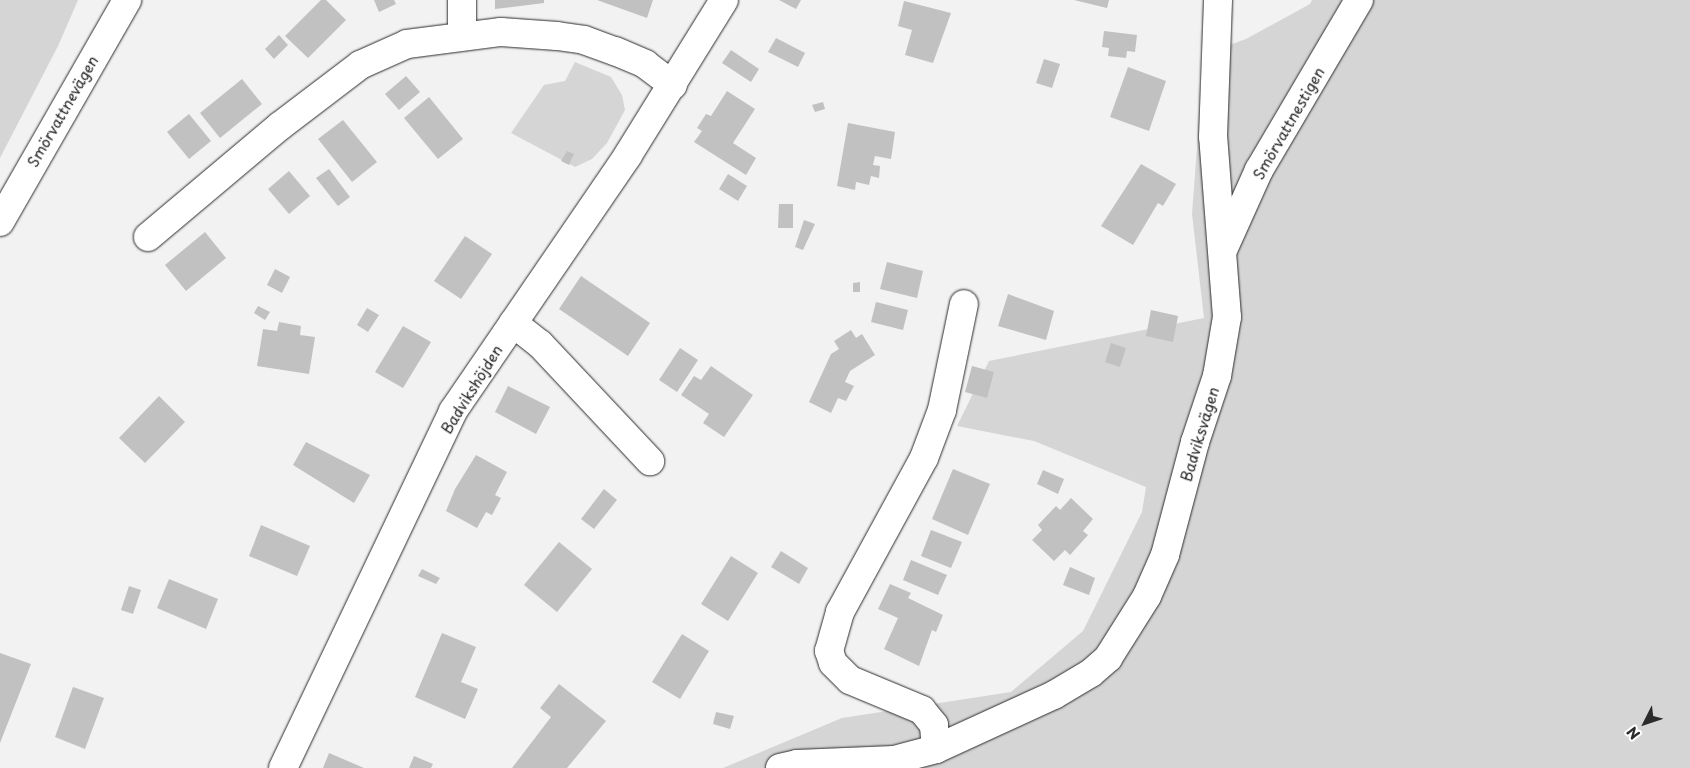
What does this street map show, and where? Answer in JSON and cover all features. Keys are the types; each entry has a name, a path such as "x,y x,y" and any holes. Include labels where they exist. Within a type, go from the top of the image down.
{"street":[{"name":"Smörvattnevägen","path":"0,222 127,0"},
{"path":"462,0 462,35"},
{"name":"Badvikshöjden","path":"283,768 453,412 672,85 724,0"},
{"name":"Badviksvägen","path":"780,768 797,764 894,760 936,749 1054,696 1091,673 1119,643 1147,596 1165,555 1194,442 1217,376 1227,317 1213,137 1218,0"},
{"name":"Smörvattnestigen","path":"1223,250 1259,170 1359,0"},
{"path":"148,237 295,114 360,65 407,44 462,35 501,32 584,40 645,64 672,85"},
{"path":"936,749 934,725 922,710 850,680 832,663 829,651 840,612 924,458 942,410 964,304"},
{"path":"513,322 540,344 650,461"}],"shaded area":[{"path":"0,0 78,0 58,46 0,158"},
{"path":"1312,0 1690,0 1690,768 723,768 842,718 1011,692 1083,631 1142,512 1146,487 1034,441 957,426 989,361 1204,318 1192,214 1204,54 1246,39 1310,4"},
{"path":"575,62 611,77 622,95 625,110 607,143 592,159 575,167 511,133 544,85 565,81"}],"building":[{"path":"321,0 326,0 346,20 308,58 285,36"},
{"path":"374,0 394,0 396,4 379,12"},
{"path":"495,0 544,0 544,3 495,9"},
{"path":"597,0 653,0 647,18"},
{"path":"779,0 801,0 796,9"},
{"path":"1074,0 1109,0 1107,8"},
{"path":"904,1 951,13 933,63 905,55 912,30 898,26"},
{"path":"1104,31 1137,35 1135,52 1127,51 1126,58 1108,56 1109,48 1102,47"},
{"path":"279,35 288,45 274,59 265,49"},
{"path":"776,38 805,53 798,67 768,52"},
{"path":"731,50 759,69 751,82 722,63"},
{"path":"1044,59 1060,64 1052,88 1036,83"},
{"path":"1128,67 1166,81 1149,131 1110,117"},
{"path":"406,76 420,92 399,110 385,94"},
{"path":"242,79 262,104 220,138 200,113"},
{"path":"727,91 755,109 733,143 756,158 746,175 694,142 702,131 697,128 706,114 711,116"},
{"path":"429,97 463,139 438,159 404,118"},
{"path":"823,102 825,109 815,112 812,105"},
{"path":"189,114 211,141 189,159 167,132"},
{"path":"343,120 377,162 352,182 318,139"},
{"path":"848,123 895,132 891,159 875,156 873,165 880,166 879,178 871,176 869,185 856,182 855,190 837,186"},
{"path":"567,151 574,154 569,165 561,161"},
{"path":"1141,164 1176,184 1163,206 1158,203 1133,245 1101,226"},
{"path":"329,169 350,197 338,206 316,178"},
{"path":"289,171 310,196 289,214 268,189"},
{"path":"728,174 747,186 738,201 719,189"},
{"path":"779,204 793,204 793,228 778,228"},
{"path":"804,220 815,224 803,250 795,247"},
{"path":"205,232 226,258 186,291 165,265"},
{"path":"465,236 492,254 461,299 434,281"},
{"path":"887,262 923,271 917,298 880,289"},
{"path":"275,269 290,277 282,293 267,285"},
{"path":"581,276 650,323 628,356 559,309"},
{"path":"860,282 860,292 853,292 853,283"},
{"path":"1008,294 1054,311 1046,340 998,326"},
{"path":"876,302 908,310 903,330 871,322"},
{"path":"258,306 270,312 265,320 254,313"},
{"path":"367,308 379,315 368,332 357,325"},
{"path":"1151,310 1178,316 1173,342 1146,336"},
{"path":"279,322 301,326 300,335 315,337 309,374 257,366 263,329 277,331"},
{"path":"403,326 431,342 403,388 375,372"},
{"path":"851,330 856,338 862,334 875,355 850,371 845,382 854,386 846,401 838,398 831,413 809,402 831,354 839,349 834,341"},
{"path":"1111,343 1126,348 1120,367 1105,362"},
{"path":"680,348 698,360 677,392 659,380"},
{"path":"711,366 753,395 724,437 703,423 709,414 681,395 694,376 701,380"},
{"path":"972,366 994,372 987,398 965,392"},
{"path":"508,386 550,407 536,434 495,412"},
{"path":"159,396 185,422 145,463 119,438"},
{"path":"306,442 370,475 354,503 293,465"},
{"path":"476,455 507,472 495,495 501,498 492,515 486,512 477,528 446,511 455,489"},
{"path":"953,469 990,484 968,535 932,519"},
{"path":"1043,470 1064,479 1058,494 1037,484"},
{"path":"604,489 617,500 594,529 581,519"},
{"path":"1071,498 1093,519 1083,531 1088,535 1070,555 1065,550 1054,561 1032,540 1042,530 1038,525 1056,506 1060,510"},
{"path":"261,525 310,546 297,576 249,556"},
{"path":"931,530 962,542 951,568 921,556"},
{"path":"559,542 592,569 557,612 524,585"},
{"path":"781,551 808,568 799,584 771,567"},
{"path":"731,556 758,573 728,621 701,604"},
{"path":"911,560 947,575 938,595 903,580"},
{"path":"1070,567 1095,578 1089,595 1063,585"},
{"path":"422,569 440,578 436,584 418,576"},
{"path":"169,579 218,599 206,629 157,608"},
{"path":"890,584 911,593 908,598 943,615 936,632 932,630 919,666 884,649 898,618 878,609"},
{"path":"129,586 141,590 133,614 121,610"},
{"path":"442,633 476,647 461,682 478,689 465,719 415,697"},
{"path":"682,634 709,651 680,699 652,682"},
{"path":"0,653 31,664 0,743"},
{"path":"559,684 606,721 567,768 512,768 551,717 540,708"},
{"path":"73,687 104,698 85,749 55,737"},
{"path":"716,712 734,716 730,729 713,724"},
{"path":"329,753 364,768 323,768"},
{"path":"414,756 433,764 431,768 409,768"}]}
